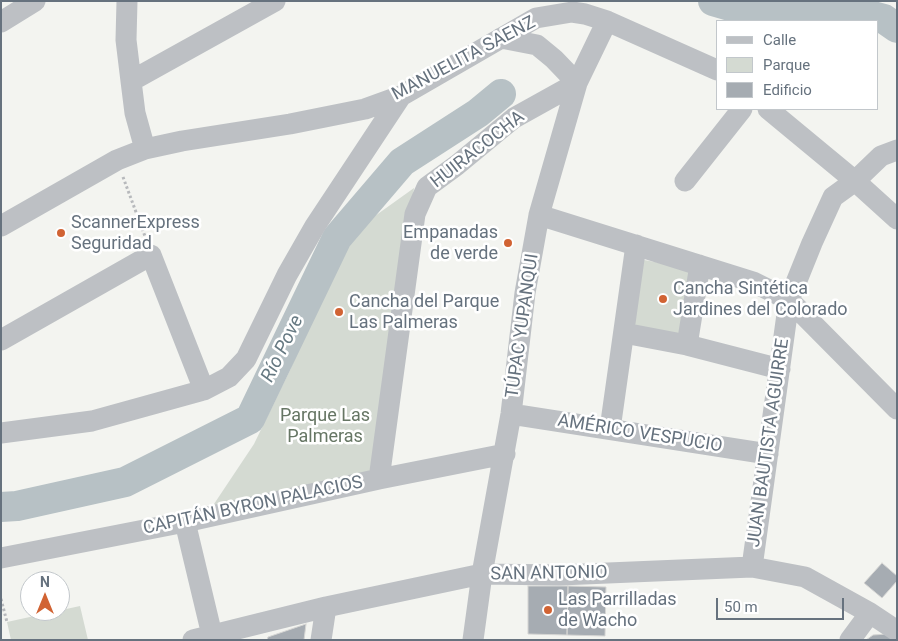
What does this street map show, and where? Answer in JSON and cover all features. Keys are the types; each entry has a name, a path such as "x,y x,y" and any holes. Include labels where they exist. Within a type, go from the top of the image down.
{"street":[{"path":"1,22 35,1"},
{"path":"126,1 126,40 131,81 136,113 145,149"},
{"path":"131,81 275,1"},
{"name":"MANUELITA SAENZ","path":"1,226 117,160 145,149 365,109 401,96 536,18 589,8 607,21 716,70"},
{"name":"TÚPAC YUPANQUI","path":"473,640 482,574 505,454 525,293 539,215 577,83 607,21"},
{"path":"501,38 537,45 554,59 577,83"},
{"name":"HUIRACOCHA","path":"379,479 415,214 427,187 514,118 577,83"},
{"path":"1,433 92,421 204,390 228,377 246,359 287,275 315,226 401,96"},
{"path":"685,181 741,110"},
{"path":"769,110 855,181 897,219"},
{"name":"JUAN BAUTISTA AGUIRRE","path":"752,567 789,300 812,243 834,197 855,181 881,156 897,150"},
{"path":"539,215 753,282 789,300 897,409"},
{"path":"610,429 636,245"},
{"path":"1,340 151,255 204,390"},
{"path":"687,345 700,265"},
{"path":"624,333 687,345 780,369"},
{"name":"AMÉRICO VESPUCIO","path":"511,414 768,454"},
{"name":"CAPITÁN BYRON PALACIOS","path":"1,558 185,522 379,479 505,454"},
{"path":"185,522 202,637"},
{"name":"SAN ANTONIO","path":"202,637 482,574 560,575 752,567 804,577 870,612 897,631"},
{"path":"321,640 326,608"},
{"path":"850,640 870,612"}],"path":[{"path":"117,160 151,255"},
{"path":"1,599 7,622"}],"green space":[{"name":"Parque Las Palmeras","path":"414,188 375,474 212,507 254,444 290,370 347,236"},
{"name":"Cancha Sintética Jardines del Colorado","path":"644,260 695,269 683,338 631,329"},
{"path":"80,606 88,640 11,640 7,622 20,619 20,621 70,621 70,608"}],"building":[{"path":"882,563 897,576 897,581 882,598 864,583"},
{"name":"Las Parrilladas de Wacho","path":"528,586 568,586 567,635 528,634"},
{"path":"568,586 606,587 605,636 567,635"},
{"path":"306,624 304,640 267,640 268,637"},
{"path":"887,634 897,640 866,640 873,635"}],"waterway":[{"name":"Río Pove","path":"713,1 751,12 843,8 884,19 897,28"},
{"name":"Río Pove","path":"1,507 17,506 125,482 250,419 337,238 402,162 478,113 501,94"}],"place":[{"name":"ScannerExpress Seguridad","path":"61,233"},
{"name":"Empanadas de verde","path":"508,243"},
{"name":"Cancha Sintética Jardines del Colorado","path":"663,299"},
{"name":"Cancha del Parque Las Palmeras","path":"339,312"},
{"name":"Las Parrilladas de Wacho","path":"548,610"}]}
